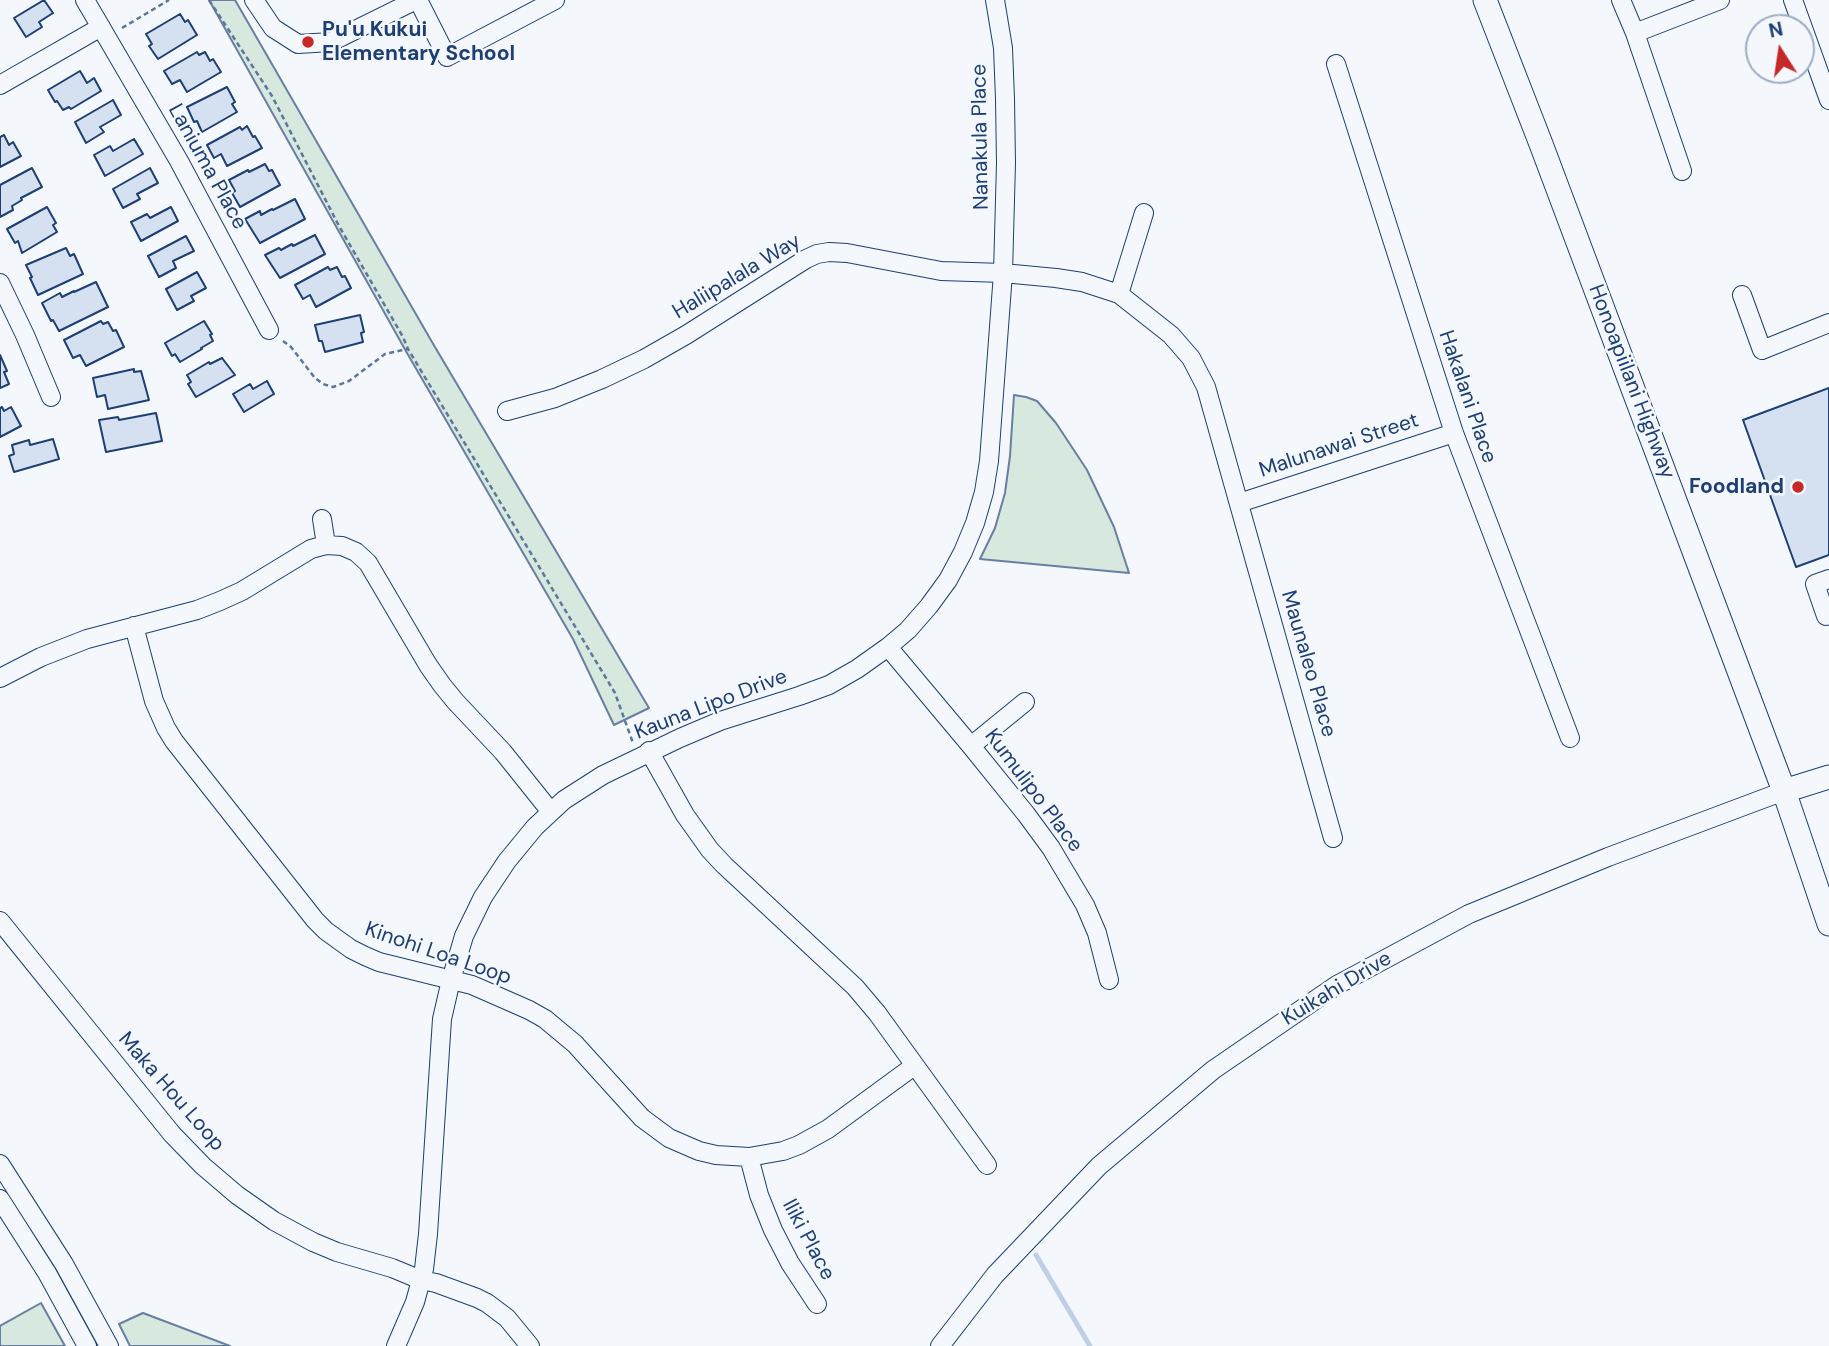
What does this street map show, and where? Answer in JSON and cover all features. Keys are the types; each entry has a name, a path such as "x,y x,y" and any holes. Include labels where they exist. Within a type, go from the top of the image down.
{"main road":[{"name":"Honoapiilani Highway","path":"1485,0 1784,791 1829,924"},
{"name":"Kuikahi Drive","path":"1784,791 1829,777"}],"street":[{"name":"Laniuma Place","path":"85,0 180,161 269,330"},
{"path":"254,0 273,28 298,44 331,42 417,0 447,57 555,0"},
{"name":"Nanakula Place","path":"995,0 1003,48 1005,99 1003,273"},
{"path":"1621,0 1682,171"},
{"path":"1635,33 1720,0"},
{"path":"1793,0 1829,100"},
{"path":"0,85 104,32"},
{"name":"Hakalani Place","path":"1336,64 1454,433 1570,738"},
{"path":"1119,294 1144,213"},
{"name":"Haliipalala Way","path":"507,411 555,398 644,359 817,254 847,253 941,271 1003,273 1082,282 1119,294"},
{"name":"Kauna Lipo Drive","path":"396,1346 415,1302 428,1234 442,1018 464,936 483,897 507,861 535,827 564,800 603,775 644,754 720,721 829,685 858,670 908,630 936,598 963,552 984,492 989,461 1003,273"},
{"path":"0,284 51,397"},
{"name":"Maunaleo Place","path":"1119,294 1171,335 1191,358 1206,387 1333,838"},
{"path":"1742,295 1762,350 1829,323"},
{"name":"Malunawai Street","path":"1239,503 1454,433"},
{"path":"321,519 326,545"},
{"path":"0,678 41,657 87,639 197,610 220,601 311,549 326,545 347,547 368,563 428,665 454,701 503,752 551,812"},
{"path":"1829,579 1815,584 1826,616 1829,615"},
{"name":"Kinohi Loa Loop","path":"134,626 154,701 166,728 315,920 338,941 379,962 472,985 529,1010 575,1044 642,1118 668,1138 716,1155 749,1157 783,1151 813,1138 914,1066"},
{"name":"Kumulipo Place","path":"888,647 1038,830 1075,887 1097,933 1109,981"},
{"path":"971,746 1025,702"},
{"path":"644,754 710,850 855,987 877,1013 987,1165"},
{"name":"Kuikahi Drive","path":"940,1346 995,1275 1099,1167 1213,1070 1337,985 1469,914 1608,857 1784,791"},
{"name":"Maka Hou Loop","path":"0,920 172,1134 211,1174 237,1195 274,1221 313,1242 488,1303 507,1318 530,1346"},
{"name":"Iliki Place","path":"749,1157 772,1230 817,1304"},
{"path":"0,1164 64,1264 109,1346"},
{"path":"0,1199 47,1273 87,1346"}],"path":[{"path":"104,32 169,0"},
{"path":"209,0 272,96 339,226 408,349 615,693 644,754"},
{"path":"269,330 291,347 315,378 333,387 349,381 385,354 408,349"}],"shaded area":[{"path":"209,0 235,0 432,342 649,708 614,725 573,639 407,353"},
{"path":"1014,395 1037,401 1056,423 1087,470 1114,527 1129,573 980,559 995,528 1005,493"},
{"path":"41,1303 65,1346 0,1346 0,1326"},
{"path":"143,1313 230,1346 130,1346 119,1324"}],"building":[{"path":"44,0 53,13 39,22 42,27 26,37 14,18"},
{"path":"180,14 185,22 188,20 197,35 158,59 149,46 152,44 146,34"},
{"path":"197,52 199,55 205,52 221,72 187,92 180,80 172,84 164,71"},
{"path":"80,71 87,83 94,78 101,91 71,109 69,107 63,110 48,90"},
{"path":"227,87 237,112 202,132 187,107"},
{"path":"113,100 121,115 100,127 104,132 86,143 75,122"},
{"path":"247,126 262,148 227,166 221,154 214,158 207,145 240,127 242,130"},
{"path":"4,135 9,145 13,142 21,156 0,167 0,137"},
{"path":"134,139 143,154 105,176 94,155 110,146 113,151"},
{"path":"265,164 269,171 272,170 280,185 240,207 232,193 235,191 229,180"},
{"path":"32,168 42,187 21,198 22,200 12,206 13,210 0,217 0,185"},
{"path":"150,168 158,183 137,194 140,199 123,208 113,189"},
{"path":"295,199 305,219 260,243 245,219 260,211 261,215"},
{"path":"47,207 56,223 53,225 57,232 22,253 18,241 15,243 7,229"},
{"path":"171,207 178,221 141,241 131,222 147,214 150,218"},
{"path":"315,235 325,254 280,278 265,255"},
{"path":"186,236 194,251 173,261 176,268 159,277 148,256"},
{"path":"66,248 70,256 74,254 83,274 38,295 26,265"},
{"path":"328,267 330,270 337,267 351,288 316,307 310,295 303,299 295,285"},
{"path":"197,272 206,288 191,296 194,301 177,310 166,289"},
{"path":"96,282 108,307 59,331 42,303 60,293 62,297"},
{"path":"360,315 363,342 325,352 315,325"},
{"path":"101,321 103,324 108,322 113,331 116,330 124,347 86,366 80,355 73,358 64,340"},
{"path":"204,321 213,341 180,362 175,354 172,356 165,343"},
{"path":"0,355 9,384 0,388"},
{"path":"222,358 235,375 196,397 188,384 191,382 187,375"},
{"path":"134,369 134,372 141,371 149,400 108,409 105,395 97,397 93,378"},
{"path":"267,381 274,394 244,412 233,394 250,384 253,389"},
{"name":"Foodland","path":"1829,388 1829,555 1796,567 1743,420"},
{"path":"11,407 21,426 0,437 0,408 4,411"},
{"path":"156,413 162,441 106,452 99,420 118,417 119,420"},
{"path":"53,439 59,459 14,472 9,456 14,454 12,445 29,440 30,445"}],"waterway":[{"path":"1036,1255 1090,1346"}],"place":[{"name":"Pu'u Kukui Elementary School","path":"308,42"},
{"name":"Foodland","path":"1798,487"}]}
